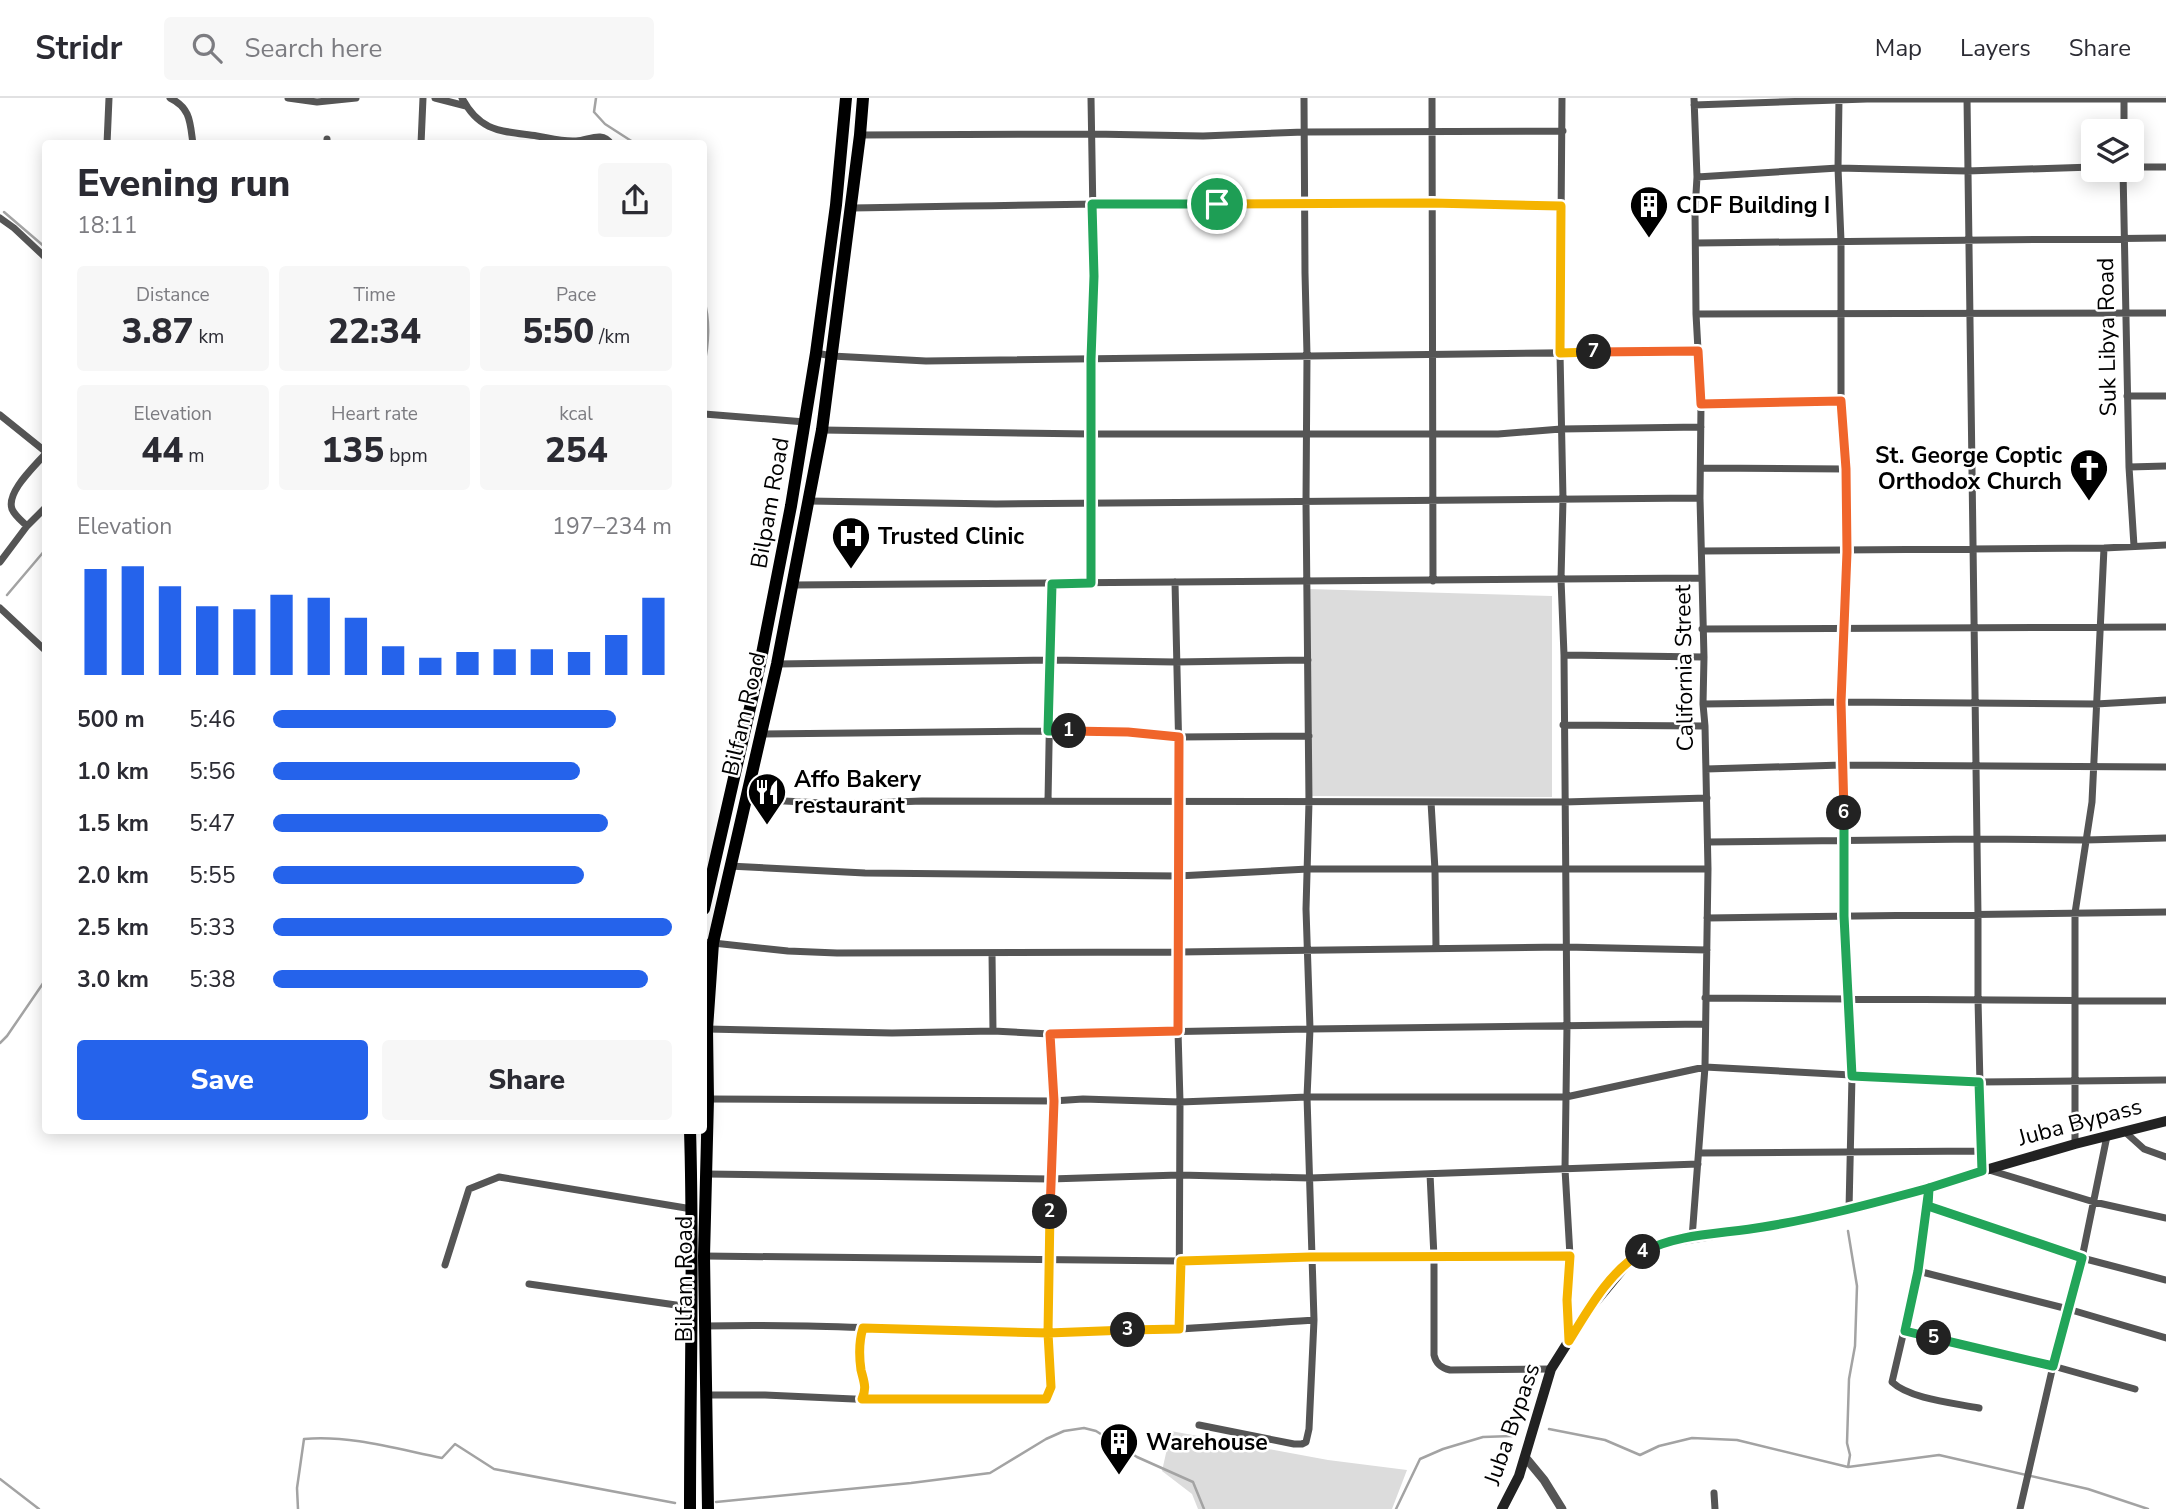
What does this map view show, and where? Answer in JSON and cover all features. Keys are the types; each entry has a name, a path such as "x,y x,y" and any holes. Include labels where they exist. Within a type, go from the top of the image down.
{"main road":[{"name":"Bilpam Road","path":"707,896 766,638 805,422 836,205 846,98"},
{"name":"Bilfam Road","path":"707,1124 708,943 746,799 777,664 822,430 863,98"},
{"name":"Juba Bypass","path":"1502,1509 1519,1476 1551,1369 1587,1312 1631,1259 1668,1242 1763,1227 1849,1209 2166,1121"},
{"path":"690,1134 690,1509"},
{"name":"Bilfam Road","path":"707,1134 704,1256 708,1509"}],"street":[{"path":"107,140 108,98"},
{"path":"170,98 180,103 186,111 192,140"},
{"path":"288,98 317,102 356,98"},
{"path":"421,140 423,98"},
{"path":"435,98 466,106"},
{"path":"462,98 466,106 490,128 556,140"},
{"path":"1091,98 1094,276 1091,359 1091,583"},
{"path":"1199,1425 1294,1444 1306,1442 1309,1429 1314,1320 1307,1097 1310,1029 1306,909 1309,736 1304,98"},
{"path":"1432,98 1433,581"},
{"path":"1562,98 1561,579 1564,655 1569,1341"},
{"path":"2124,98 2124,119"},
{"path":"1839,99 1841,401 1846,469 1847,552 1841,702 1844,916 1852,1076 1849,1209"},
{"path":"1967,99 1981,1150 1985,1171 2094,1202 2166,1218"},
{"path":"1694,101 2166,99"},
{"name":"California Street","path":"1692,1238 1705,1067 1708,869 1694,101"},
{"path":"860,135 1203,136 1304,132 1563,131"},
{"path":"583,140 603,137 609,140"},
{"path":"1697,177 1838,168 1967,171 2081,167"},
{"path":"2144,167 2166,167"},
{"name":"Suk Libya Road","path":"2123,182 2129,467 2134,546"},
{"path":"851,208 1305,202 1561,206"},
{"path":"0,218 42,253"},
{"path":"1697,243 2166,238"},
{"path":"1696,314 2166,313"},
{"path":"816,353 926,361 1698,351"},
{"path":"2127,396 2166,396"},
{"path":"1701,404 1841,401"},
{"path":"707,414 805,422"},
{"path":"0,415 42,450"},
{"path":"822,430 1091,434 1498,434 1561,429 1701,427"},
{"path":"27,526 14,514 11,501 16,489 42,458"},
{"path":"2129,467 2166,466"},
{"path":"1700,468 1846,469"},
{"path":"808,501 1433,502 1700,498"},
{"path":"0,562 27,526 42,512"},
{"path":"1702,551 1847,552 2166,545"},
{"path":"2076,1144 2075,913 2092,802 2104,548"},
{"path":"792,586 1701,578"},
{"path":"1175,582 1180,801 1179,1329"},
{"path":"1048,802 1052,584"},
{"path":"0,608 42,647"},
{"path":"1702,629 2166,627"},
{"path":"1564,655 1703,657"},
{"path":"777,664 1308,660"},
{"path":"1703,704 2096,704 2166,700"},
{"path":"1563,725 1705,726"},
{"path":"760,734 1048,731 1128,732 1179,737 1309,736"},
{"path":"1706,769 1842,765 2166,767"},
{"path":"746,799 839,804 1564,802 1707,798"},
{"path":"1431,802 1436,948"},
{"path":"1707,842 2166,838"},
{"path":"729,866 865,873 1178,876 1308,869 1708,869"},
{"path":"1707,918 2166,912"},
{"path":"708,943 837,953 1565,947 1707,950"},
{"path":"992,953 993,1031"},
{"path":"1705,998 2166,1001"},
{"path":"707,1029 892,1033 993,1031 1050,1034 1705,1024"},
{"path":"707,1395 862,1399 1046,1399 1051,1387 1048,1333 1054,1101 1050,1034"},
{"path":"708,1099 1083,1099 1180,1102 1307,1097 1566,1097 1705,1067 1979,1082 2166,1080"},
{"path":"2124,1131 2144,1149 2166,1157"},
{"path":"2020,1509 2053,1366 2082,1258 2107,1136"},
{"path":"1699,1153 1981,1150"},
{"path":"705,1174 1050,1179 1179,1175 1310,1178 1698,1164"},
{"path":"1430,1174 1434,1257 1434,1356 1439,1366 1450,1370 1551,1369"},
{"path":"445,1265 469,1189 499,1177 692,1209"},
{"path":"1929,1188 1918,1271 1892,1382 1899,1389 1919,1395 1979,1408"},
{"path":"1928,1206 2082,1258 2166,1280"},
{"path":"704,1256 1181,1261 1310,1257 1570,1256"},
{"path":"1918,1271 2068,1309 2166,1338"},
{"path":"529,1284 690,1307"},
{"path":"705,1326 788,1325 1048,1333 1179,1329 1314,1320"},
{"path":"862,1399 866,1386 861,1370 859,1341 863,1328"},
{"path":"1905,1331 2053,1366 2134,1389"},
{"path":"1525,1457 1544,1480 1562,1509"},
{"path":"1714,1493 1715,1509"}],"shaded area":[{"path":"1308,589 1552,596 1552,797 1309,796"},
{"path":"1171,1431 1328,1460 1407,1470 1392,1509 1198,1509 1192,1494 1162,1471"}],"waterway":[{"path":"596,98 594,112 605,124 630,140"},
{"path":"4,212 42,245"},
{"path":"707,315 707,349"},
{"path":"7,595 42,554"},
{"path":"0,1043 42,985"},
{"path":"1848,1231 1857,1286 1855,1346 1849,1379 1848,1467"},
{"path":"716,1502 990,1473 1046,1439 1064,1431 1084,1428 1096,1431 1137,1457 1193,1482 1204,1509"},
{"path":"1549,1429 1605,1440 1640,1455 1659,1446 1692,1438 1737,1440 1848,1467 1939,1455 2088,1489 2148,1509"},
{"path":"1396,1509 1420,1459 1483,1437 1512,1436"},
{"path":"298,1509 297,1488 304,1439 322,1438 374,1444 442,1458 455,1444 494,1469 675,1503"},
{"path":"0,1479 39,1509"}],"place":[{"name":"CDF Building I","path":"1649,239"},
{"name":"St. George Coptic Orthodox Church","path":"2089,502"},
{"name":"Trusted Clinic","path":"851,570"},
{"name":"Affo Bakery restaurant","path":"767,826"},
{"name":"Warehouse","path":"1119,1476"}],"route":[{"path":"1217,204 1092,204 1094,276 1091,359 1091,583 1052,584 1048,731 1128,732 1179,737 1178,1031 1050,1034 1054,1101 1048,1333 1051,1387 1046,1399 862,1399 866,1386 861,1370 859,1341 863,1328 1048,1333 1179,1329 1181,1261 1310,1257 1570,1256 1567,1300 1569,1341 1587,1312 1613,1279 1631,1259 1649,1249 1668,1242 1858,1208 1929,1188 1928,1206 2082,1258 2053,1366 1905,1331 1918,1271 1929,1188 1982,1171 1979,1082 1852,1076 1844,916 1841,702 1847,552 1846,469 1841,401 1701,404 1698,351 1560,353 1561,206 1305,202 1217,204"}]}
